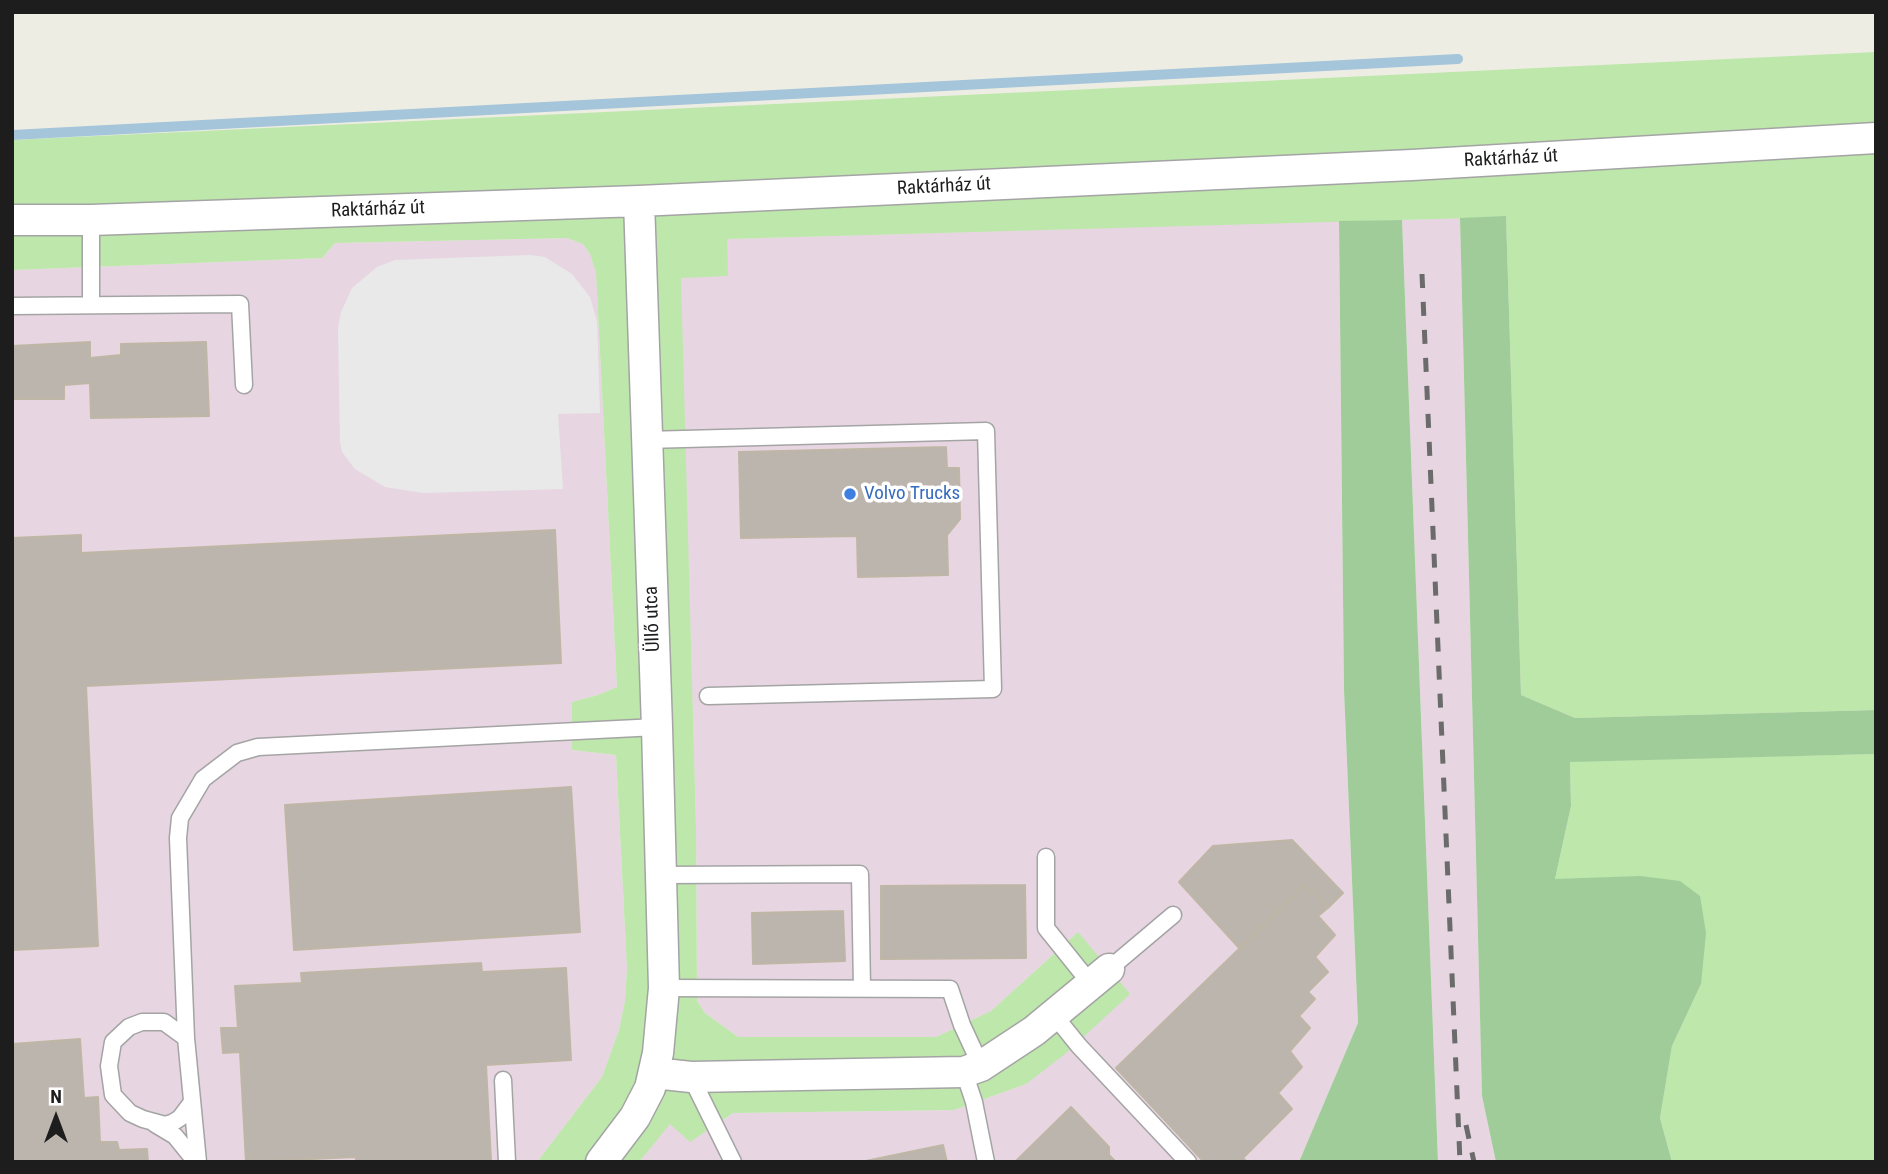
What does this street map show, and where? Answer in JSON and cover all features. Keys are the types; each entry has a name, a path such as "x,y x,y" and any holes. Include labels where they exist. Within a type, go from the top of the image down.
{"street":[{"name":"Raktárház út","path":"12,220 91,220 639,201 1412,165 1876,138"},
{"name":"Üllő utca","path":"601,1162 644,1102 654,1073 664,988 639,201"},
{"path":"654,1073 691,1077 972,1069 1034,1031 1100,976"}],"lane":[{"path":"91,220 91,305"},
{"path":"12,306 240,304 244,385"},
{"path":"646,439 986,431 993,689 708,696"},
{"path":"197,1162 186,1038 178,838 180,818 203,779 237,753 258,747 657,727"},
{"path":"1046,857 1046,928 1100,976 1173,915"},
{"path":"662,875 860,874 862,988"},
{"path":"664,988 950,989 972,1069 974,1102 986,1162"},
{"path":"1054,1015 1079,1046 1188,1162"},
{"path":"186,1038 172,1026 154,1020 129,1027 113,1042 110,1066 113,1095 130,1113 175,1136 197,1162"},
{"path":"691,1077 733,1162"},
{"path":"503,1080 507,1162"},
{"path":"153,1123 172,1123 180,1118 192,1102"}],"shaded area":[{"path":"1460,218 1482,1096 1496,1162 1438,1162 1402,220"},
{"path":"1339,221 1344,690 1358,1023 1299,1162 639,1162 670,1123 691,1141 733,1113 954,1110 1026,1084 1078,932 991,1011 936,1037 738,1037 705,1013 697,1001 696,827 680,278 727,239"},
{"path":"567,238 583,244 590,254 596,273 617,687 572,702 572,750 616,755 627,968 625,1001 619,1030 602,1077 537,1162 12,1162 12,270 322,258 335,243"},
{"path":"530,255 545,257 572,274 590,297 597,321 600,413 558,414 563,489 423,493 385,487 355,469 342,452 340,442 338,328 341,312 352,288 377,267 395,260"}],"green space":[{"path":"1876,52 1876,710 1575,718 1521,695 1506,217 727,239 728,276 681,278 696,827 697,1001 705,1013 738,1037 936,1037 991,1011 1078,932 1130,994 1065,1054 1026,1084 954,1110 733,1113 690,1142 670,1124 639,1162 537,1162 602,1077 619,1030 625,1001 627,968 616,755 572,750 572,702 617,687 596,273 590,254 583,244 567,238 335,243 322,258 12,270 12,140"},
{"path":"1506,216 1521,695 1575,718 1876,710 1876,754 1570,762 1571,806 1555,879 1640,876 1680,881 1700,896 1706,933 1701,984 1672,1046 1660,1118 1672,1162 1496,1162 1482,1096 1460,218"},
{"path":"1402,220 1438,1162 1299,1162 1358,1023 1344,690 1339,221"},
{"path":"1876,754 1876,1162 1672,1162 1660,1118 1672,1046 1701,984 1555,879 1571,806 1570,761"}],"building":[{"path":"90,342 90,358 121,355 121,344 206,342 209,416 91,418 90,383 64,385 64,399 12,399 12,346"},
{"name":"Volvo Trucks","path":"946,447 947,468 959,468 960,519 947,535 948,575 858,577 857,536 741,538 739,452"},
{"path":"555,530 561,663 86,686 98,946 12,950 12,538 81,535 81,553"},
{"path":"571,787 580,932 294,950 285,805"},
{"path":"1292,840 1343,893 1329,907 1305,885 1240,949 1179,882 1213,846"},
{"path":"1025,885 1026,958 881,959 881,886"},
{"path":"1305,885 1329,907 1318,916 1335,935 1315,957 1328,972 1308,992 1315,999 1299,1016 1310,1028 1290,1051 1302,1067 1278,1093 1292,1109 1243,1158 1247,1162 1204,1162 1116,1068"},
{"path":"843,911 845,961 753,964 752,913"},
{"path":"481,963 482,972 566,968 571,1060 486,1065 491,1161 356,1162 356,1157 246,1162 240,1052 223,1053 221,1028 238,1028 235,986 302,983 301,973"},
{"path":"80,1039 84,1098 98,1097 100,1142 117,1142 119,1150 147,1149 148,1162 12,1162 12,1044"},
{"path":"1071,1107 1109,1147 1109,1155 1116,1162 1015,1162"},
{"path":"943,1145 947,1162 861,1162"}],"waterway":[{"path":"12,135 1458,59"}],"railway":[{"path":"1422,274 1460,1162"},
{"path":"1466,1125 1474,1162"}],"place":[{"name":"Volvo Trucks","path":"850,494"}]}
